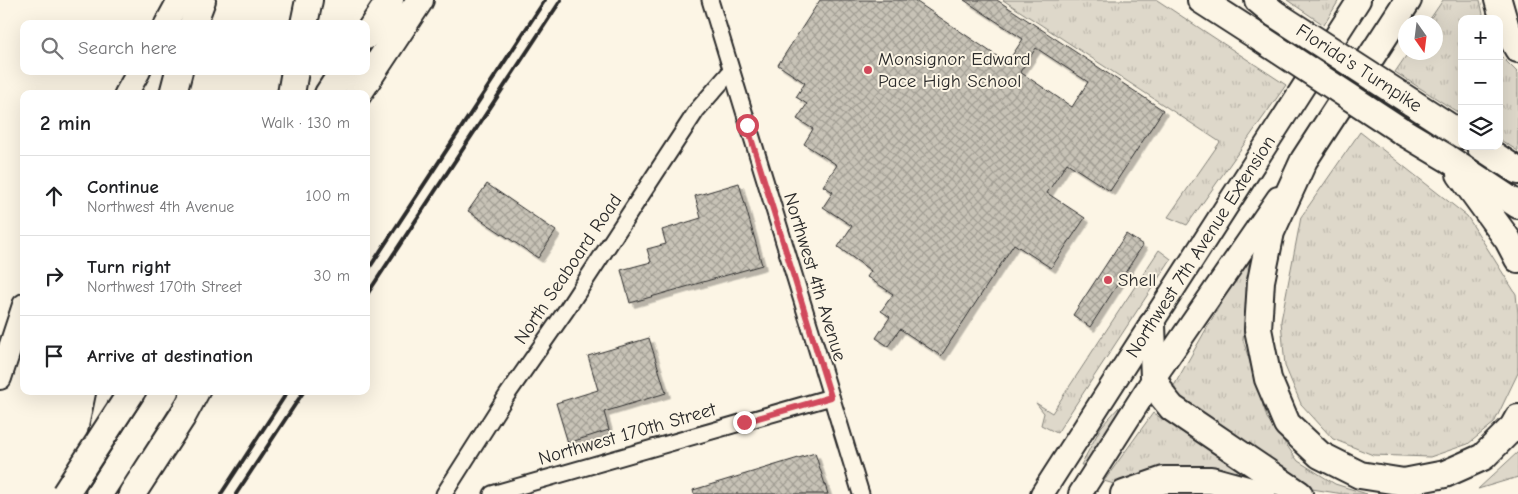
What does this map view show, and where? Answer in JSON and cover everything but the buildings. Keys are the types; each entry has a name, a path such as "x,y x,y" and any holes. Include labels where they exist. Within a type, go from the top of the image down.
{"highway":[{"path":"194,20 202,0"},
{"path":"305,20 309,0"},
{"path":"370,30 390,0"},
{"path":"361,90 420,0"},
{"path":"1201,0 1518,205"},
{"path":"1408,0 1304,160 1272,232 1262,281 1258,329 1268,379 1287,424 1320,455 1360,475 1404,482 1445,474 1483,457 1513,427 1518,418"},
{"path":"1498,0 1506,28 1518,49"},
{"name":"Florida's Turnpike","path":"1266,7 1458,131"},
{"path":"174,90 178,75"},
{"path":"291,90 294,75"},
{"path":"331,90 340,75"},
{"path":"1486,150 1518,171"},
{"path":"1447,158 1508,240 1518,259"},
{"path":"1152,325 1154,378 1163,397 1172,408 1300,494"},
{"path":"86,494 97,460 110,395"},
{"path":"65,494 129,395"},
{"path":"99,494 162,395"},
{"path":"132,494 182,417 194,395"},
{"path":"1124,494 1164,480 1211,480 1262,494"}],"main road":[{"path":"168,20 179,0"},
{"name":"Northwest 7th Avenue Extension","path":"1042,494 1359,0"},
{"path":"128,90 137,75"},
{"name":"Northwest 7th Avenue Extension","path":"1080,494 1154,378 1304,160"},
{"path":"0,378 20,317"}],"street":[{"name":"Northwest 4th Avenue","path":"710,0 861,494"},
{"name":"North Seaboard Road","path":"444,494 697,110 731,71"},
{"name":"Northwest 170th Street","path":"492,494 831,397"}],"green space":[{"path":"1003,0 1157,0 1286,85 1187,225 1168,217 1220,142"},
{"path":"1287,0 1339,0 1324,25"},
{"path":"1443,0 1480,0 1483,15 1458,15 1458,112 1395,72 1403,60 1443,60 1443,15 1433,15"},
{"path":"1503,58 1518,73 1518,151 1503,142"},
{"path":"1360,132 1467,216 1516,294 1518,373 1494,423 1468,444 1430,457 1373,455 1333,439 1301,404 1285,366 1281,321 1301,217"},
{"path":"1159,250 1171,259 1057,433 1041,425 1044,413 1036,403 1052,413"},
{"path":"1250,252 1243,340 1267,418 1298,461 1335,484 1367,494 1343,494 1312,489 1171,391"},
{"path":"1119,407 1116,424 1089,465 1081,465 1101,427"},
{"path":"1153,413 1262,482 1181,469 1114,484 1104,481"},
{"path":"1518,452 1518,477 1478,489"}],"railway":[{"path":"370,267 545,0"},
{"path":"370,290 561,0"},
{"path":"221,494 285,395"},
{"path":"236,494 301,395"}],"place":[{"name":"Monsignor Edward Pace High School","path":"868,70"},
{"name":"Shell","path":"1108,280"}],"route":[{"path":"744,422 831,397 747,125"}]}
